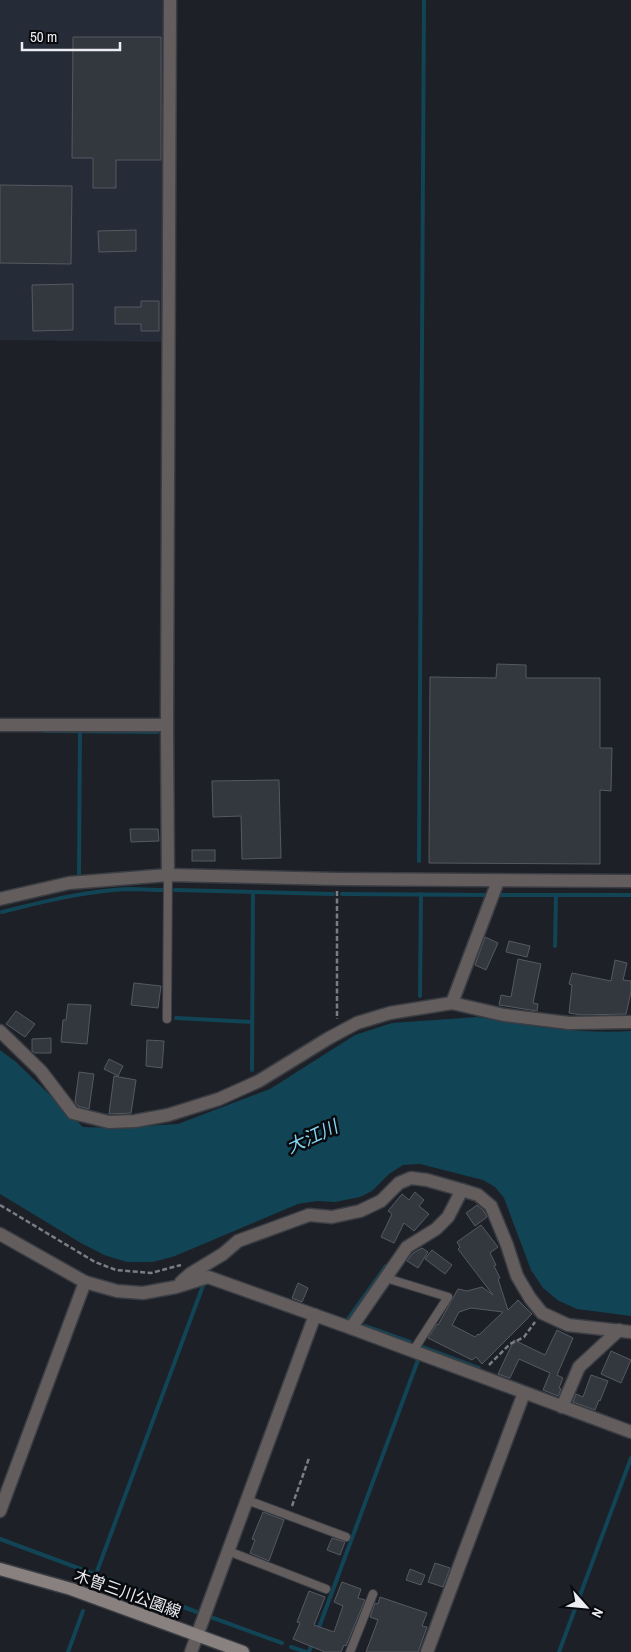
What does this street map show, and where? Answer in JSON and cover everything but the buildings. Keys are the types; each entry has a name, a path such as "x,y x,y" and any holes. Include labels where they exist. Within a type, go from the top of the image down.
{"main road":[{"name":"木曽三川公園線","path":"0,1569 71,1589 243,1652"}],"street":[{"path":"168,875 170,0"},
{"path":"0,725 167,725"},
{"path":"0,899 69,883 168,875 337,879 631,881"},
{"path":"452,1003 498,881"},
{"path":"0,1031 41,1071 73,1113 109,1122 135,1121 168,1115 219,1100 259,1081 357,1023 390,1013 452,1003 504,1015 569,1023 631,1022"},
{"path":"176,1287 190,1274 223,1254 238,1241 309,1215 332,1218 360,1211 381,1201 399,1184 411,1178 427,1180 478,1195 491,1206 517,1276 530,1298 542,1313 568,1325 625,1331"},
{"path":"351,1328 408,1247 436,1229 448,1217 462,1190"},
{"path":"0,1234 85,1282 117,1291 142,1293 176,1287 208,1277 631,1432"},
{"path":"0,1511 85,1282"},
{"path":"191,1652 315,1315"},
{"path":"562,1407 579,1367 625,1331"},
{"path":"427,1652 524,1392"}],"lane":[{"path":"167,1019 168,875"},
{"path":"386,1278 448,1297 412,1351"},
{"path":"247,1500 346,1537"},
{"path":"228,1551 326,1589"},
{"path":"350,1652 373,1594"}],"path":[{"path":"337,879 337,1020"},
{"path":"0,1205 95,1262 116,1270 151,1273 184,1264"},
{"path":"478,1376 510,1344 524,1337 542,1313"},
{"path":"288,1516 309,1458"}],"shaded area":[{"path":"0,0 165,0 164,342 0,340"}],"water":[{"name":"大江川","path":"477,1017 573,1030 631,1031 631,1316 577,1309 559,1301 543,1288 531,1270 504,1198 495,1187 483,1180 420,1164 403,1165 389,1174 372,1191 360,1197 335,1202 317,1201 298,1204 175,1256 153,1262 127,1262 104,1255 0,1194 0,1050 16,1062 83,1127 112,1128 178,1124 270,1089 355,1035 392,1023"}],"waterway":[{"path":"419,861 424,0"},
{"path":"44,731 157,732"},
{"path":"79,874 80,732"},
{"path":"2,912 95,892 127,889 165,890"},
{"path":"175,890 333,894"},
{"path":"252,1070 253,892"},
{"path":"342,894 486,895"},
{"path":"420,996 421,894"},
{"path":"499,895 631,895"},
{"path":"555,946 556,895"},
{"path":"176,1018 252,1022"},
{"path":"348,1319 386,1266"},
{"path":"96,1574 204,1283"},
{"path":"365,1326 410,1342"},
{"path":"423,1347 479,1368"},
{"path":"318,1630 418,1360"},
{"path":"559,1652 631,1458"},
{"path":"0,1539 197,1612"},
{"path":"68,1652 83,1611"},
{"path":"208,1616 282,1643"},
{"path":"309,1652 312,1643"},
{"path":"291,1647 306,1652"}]}
